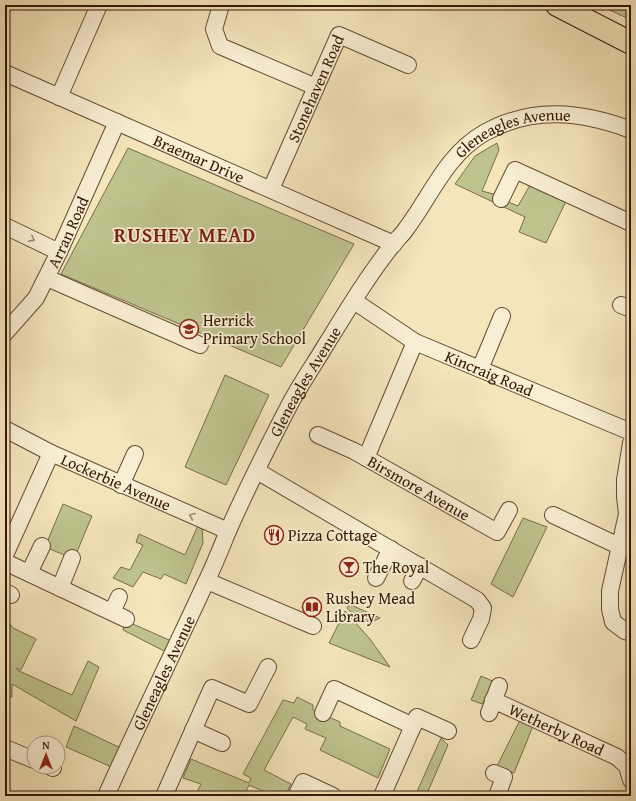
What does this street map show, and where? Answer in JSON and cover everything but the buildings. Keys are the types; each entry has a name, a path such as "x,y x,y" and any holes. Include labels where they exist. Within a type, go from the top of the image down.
{"highway":[{"path":"557,5 631,43"}],"street":[{"path":"60,97 99,5"},
{"path":"221,5 214,29 220,46 316,87"},
{"name":"Stonehaven Road","path":"271,189 340,35 408,65"},
{"name":"Braemar Drive","path":"5,73 394,244"},
{"name":"Gleneagles Avenue","path":"106,796 207,581 228,531 292,401 354,301 394,244 407,229 437,179 447,166 464,148 484,133 529,116 554,114 580,115 631,130"},
{"name":"Arran Road","path":"5,334 36,298 47,278 117,122"},
{"path":"501,199 515,170 631,223"},
{"path":"5,226 58,252"},
{"path":"47,278 200,345"},
{"name":"Kincraig Road","path":"354,301 415,342 631,432"},
{"path":"480,369 502,316"},
{"path":"366,458 415,342"},
{"name":"Lockerbie Avenue","path":"5,429 51,453 228,531"},
{"name":"Birsmore Avenue","path":"318,435 354,451 497,532 509,510"},
{"path":"631,443 625,480 625,497 629,515 610,591 610,609 613,622 625,631 631,633"},
{"path":"5,555 51,453"},
{"path":"121,485 135,454"},
{"path":"257,471 477,600 483,608 481,619 471,640"},
{"path":"553,515 621,547"},
{"path":"29,573 42,546"},
{"path":"376,578 391,549"},
{"path":"60,588 72,558"},
{"path":"5,562 119,616 119,597"},
{"path":"412,581 420,566"},
{"path":"207,581 313,626"},
{"path":"169,794 193,730 212,688 249,704 268,667"},
{"name":"Wetherby Road","path":"499,686 491,707 617,757 627,766 631,780"},
{"path":"323,713 334,689 413,726"},
{"path":"382,796 416,717 448,731"},
{"path":"193,730 222,743"},
{"path":"5,748 26,757"},
{"path":"497,796 504,777"},
{"path":"296,796 303,782 333,796"}],"green space":[{"path":"599,5 631,5 631,20"},
{"path":"497,143 499,150 482,191 497,195 501,199 518,206 534,178 569,195 546,243 519,232 525,217 455,184 475,156"},
{"path":"128,148 354,244 281,367 61,274"},
{"path":"225,375 269,395 226,485 185,467"},
{"path":"63,504 92,516 74,559 45,547"},
{"path":"523,518 547,527 513,597 491,584"},
{"path":"199,523 202,525 203,543 186,584 164,574 161,579 143,572 133,587 113,578 121,567 130,570 143,545 136,542 139,534 185,555"},
{"path":"349,604 380,618 371,621 362,620 347,608"},
{"path":"345,611 370,639 390,667 329,643"},
{"path":"126,621 176,643 170,654 123,630"},
{"path":"10,624 13,628 36,639 21,670 17,668 17,670 72,695 88,661 99,667 76,721 12,684 12,697 5,695 5,663 10,665 5,662 5,635"},
{"path":"481,676 495,682 482,704 471,700"},
{"path":"297,697 313,705 313,710 340,722 340,726 390,749 378,778 320,750 326,738 305,729 307,724 293,717 264,770 291,784 285,796 274,796 249,785 244,796 195,796 201,784 183,778 191,759 249,783 251,778 243,774 283,700 294,703"},
{"path":"522,716 535,721 514,773 497,766"},
{"path":"74,726 125,750 116,769 66,747"},
{"path":"441,738 448,745 426,796 415,796"}],"place":[{"name":"Herrick Primary School","path":"189,329"},
{"name":"Pizza Cottage","path":"274,535"},
{"name":"The Royal","path":"349,567"},
{"name":"Rushey Mead Library","path":"312,607"}],"district":[{"name":"RUSHEY MEAD","path":"185,234"}]}
